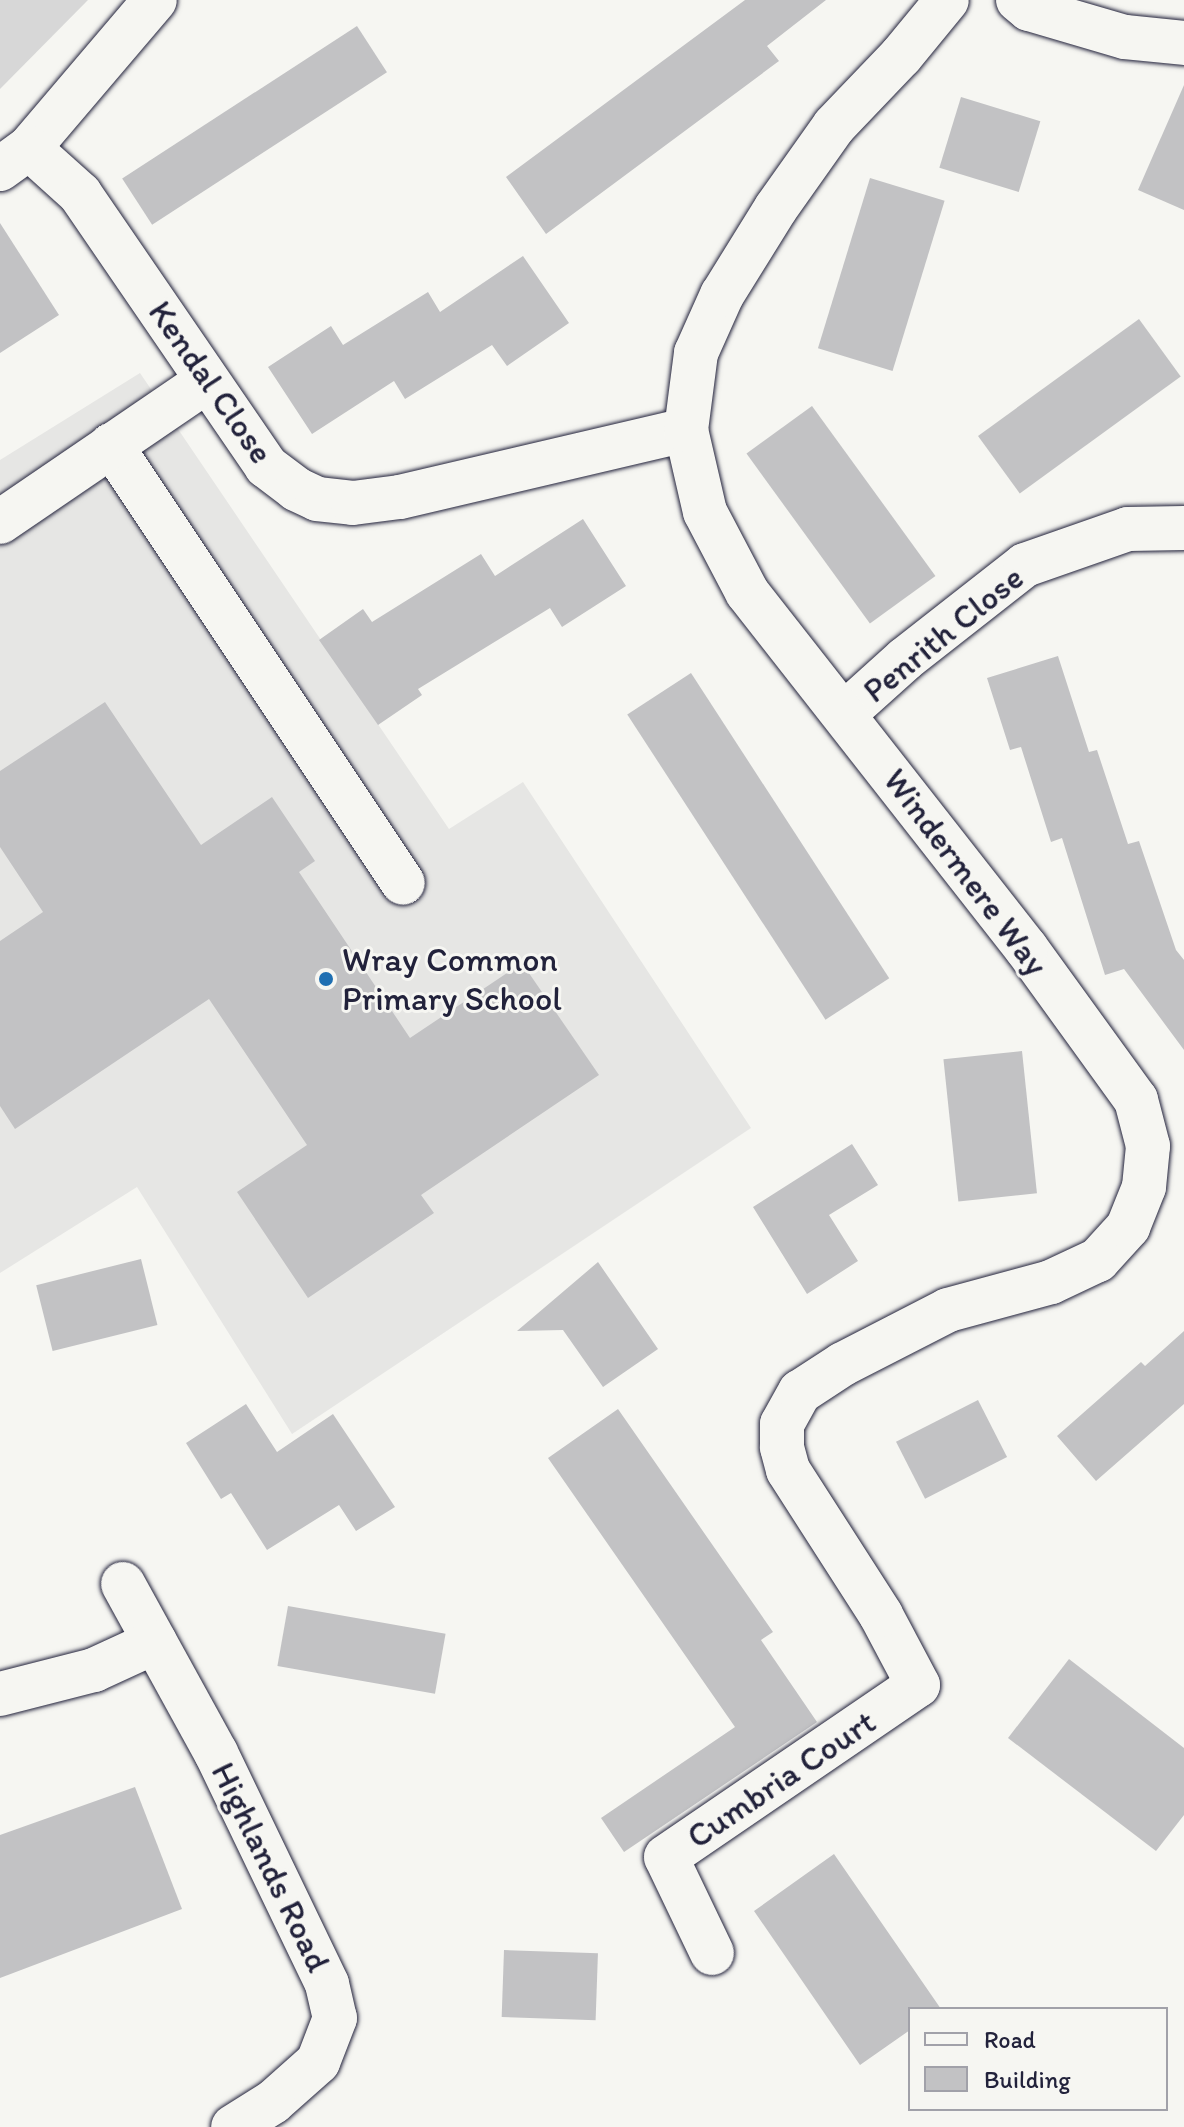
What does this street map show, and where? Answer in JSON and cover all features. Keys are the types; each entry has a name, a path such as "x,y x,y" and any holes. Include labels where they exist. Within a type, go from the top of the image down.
{"street":[{"name":"Kendal Close","path":"155,0 15,158 80,194 266,466 296,489 317,499 353,503 400,497 686,430"},
{"name":"Windermere Way","path":"881,1615 788,1470 782,1447 782,1424 800,1392 843,1364 948,1310 1051,1282 1098,1260 1128,1227 1144,1187 1148,1146 1136,1100 1026,948 747,592 705,512 686,430 696,353 729,283 776,208 834,126 901,56 947,0"},
{"path":"1018,0 1029,9 1125,37 1184,43"},
{"path":"0,522 207,381"},
{"path":"111,445 403,883"},
{"name":"Penrith Close","path":"844,714 905,659 1025,565 1128,529 1184,528"},
{"name":"Highlands Road","path":"123,1584 216,1753 327,1984 335,2018 318,2062 273,2102 233,2127"},
{"name":"Cumbria Court","path":"712,1953 666,1857 918,1685 881,1615"},
{"path":"0,1694 94,1670 155,1642"}],"shaded area":[{"path":"0,0 88,0 0,89"},
{"name":"Wray Common Primary School","path":"140,373 449,829 523,782 751,1128 292,1434 137,1187 0,1273 0,460"}],"building":[{"path":"745,0 826,0 767,46 779,61 546,234 506,177"},
{"path":"357,26 387,72 152,225 122,178"},
{"path":"1184,85 1184,210 1138,190"},
{"path":"961,97 1040,121 1019,192 939,168"},
{"path":"870,178 945,201 893,371 818,348"},
{"path":"0,223 59,315 0,353"},
{"path":"523,256 569,323 507,366 492,345 405,399 394,381 312,434 268,367 331,326 343,345 428,292 440,312"},
{"path":"1139,319 1181,376 1020,493 978,436"},
{"path":"812,406 935,576 870,624 746,454"},
{"path":"583,519 626,586 562,627 550,608 418,689 422,695 378,725 319,640 363,609 372,622 481,554 495,576"},
{"path":"1058,656 1089,752 1097,750 1128,844 1139,841 1176,950 1184,960 1184,1050 1124,969 1105,975 1062,838 1051,842 1021,747 1010,750 987,678"},
{"path":"691,673 889,978 826,1020 627,714"},
{"path":"105,702 201,845 272,797 315,861 299,872 410,1038 522,963 599,1075 421,1195 434,1213 308,1298 237,1192 307,1145 209,999 15,1129 0,1106 0,941 43,912 0,847 0,771"},
{"path":"1022,1051 1037,1193 958,1201 943,1059"},
{"path":"852,1144 878,1185 829,1215 858,1261 807,1294 753,1207"},
{"path":"141,1259 157,1325 53,1351 36,1285"},
{"path":"598,1262 658,1349 603,1387 563,1330 517,1331"},
{"path":"1184,1331 1184,1404 1096,1481 1057,1436 1141,1362 1145,1366"},
{"path":"978,1400 1007,1457 925,1499 896,1442"},
{"path":"246,1404 277,1452 333,1414 395,1507 356,1531 339,1505 267,1550 231,1493 221,1499 186,1443"},
{"path":"618,1409 773,1632 761,1640 817,1722 624,1852 601,1818 735,1727 548,1458"},
{"path":"288,1606 446,1634 435,1694 277,1666"},
{"path":"1069,1659 1184,1748 1184,1815 1156,1851 1008,1738"},
{"path":"135,1787 182,1909 0,1978 0,1835"},
{"path":"834,1854 940,2007 908,2007 908,2031 860,2065 754,1911"},
{"path":"504,1950 598,1953 596,2020 502,2017"}],"place":[{"name":"Wray Common Primary School","path":"326,979"}]}
